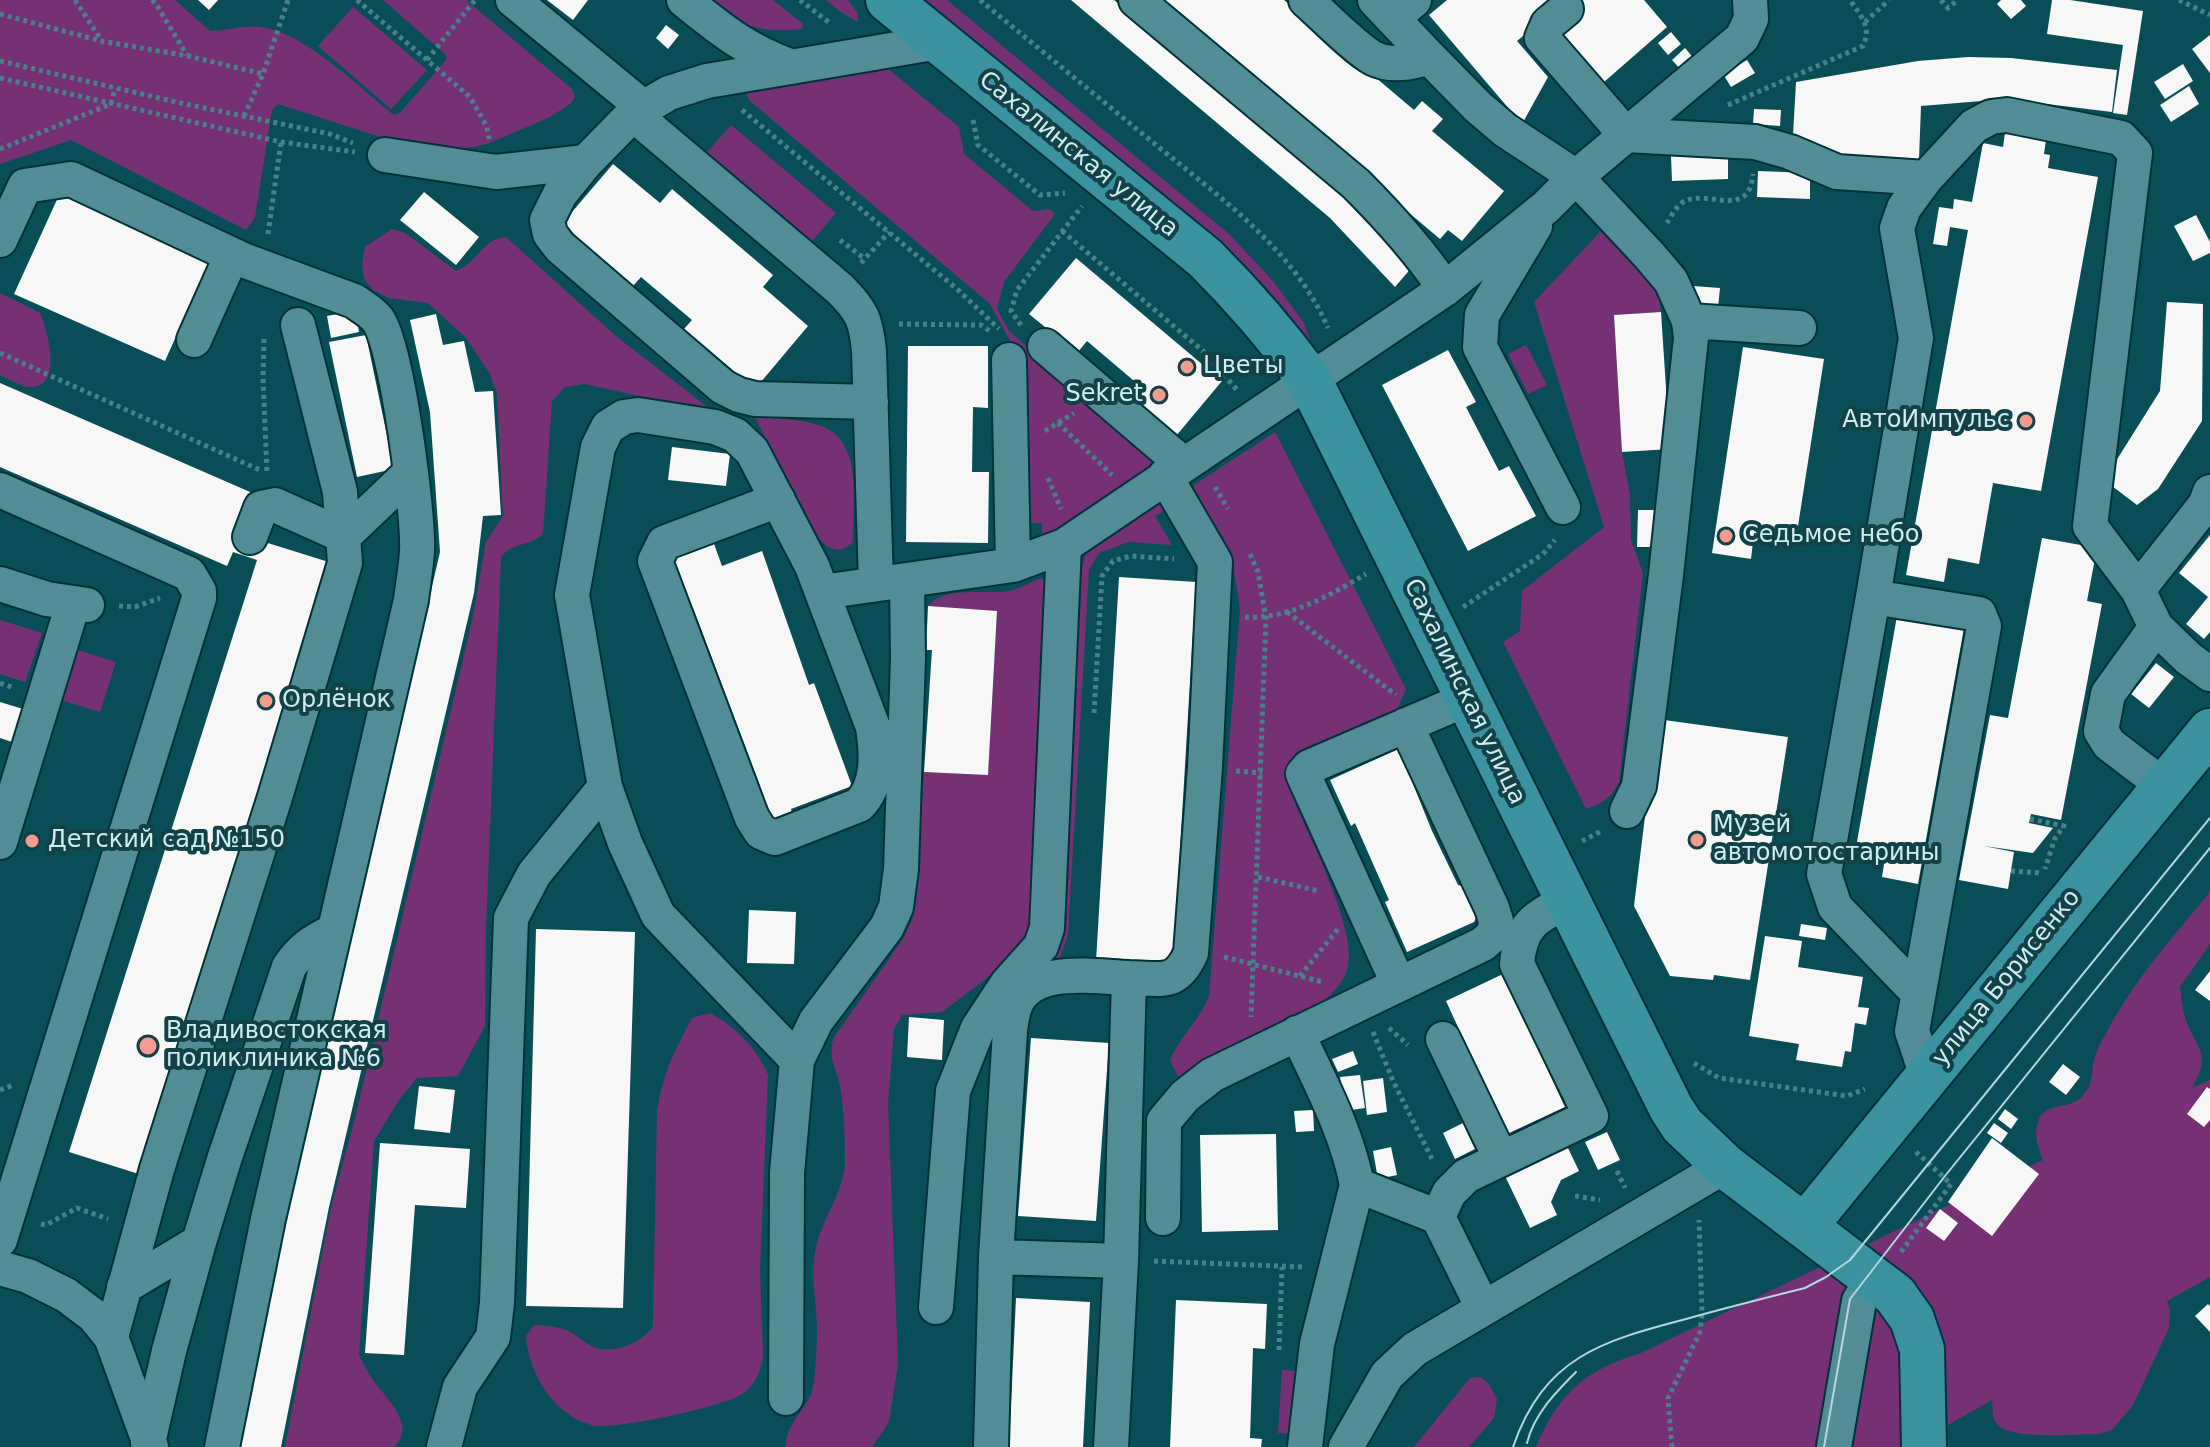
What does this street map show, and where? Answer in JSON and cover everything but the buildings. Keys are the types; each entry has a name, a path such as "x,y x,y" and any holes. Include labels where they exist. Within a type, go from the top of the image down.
{"main road":[{"name":"Сахалинская улица","path":"888,0 939,42 1094,192 1205,258 1252,305 1325,368 1467,699 1671,1108 1711,1173 1805,1226 1895,1295 1912,1319 1922,1349 1924,1447"},
{"name":"улица Борисенко","path":"1805,1226 2210,731"}],"lane":[{"path":"513,0 840,289 858,307 867,324 871,402 892,582 908,658 901,869 896,907 887,927 816,1021 797,1060 787,1173 786,1398"},
{"path":"684,0 731,38 757,54 792,67"},
{"path":"1136,0 1356,184 1407,238 1445,289"},
{"path":"1306,0 1373,57 1392,63 1412,63 1429,57"},
{"path":"822,592 1013,565 1069,542 1445,289 1546,207 1576,177 1742,38 1751,19 1750,0"},
{"path":"1394,6 1429,57 1478,107 1505,130 1576,177 1671,281 1689,321 1691,338 1666,575 1639,786 1627,811"},
{"path":"1566,9 1548,24 1542,38 1626,135 1755,142 1790,152 1837,172 1926,178"},
{"path":"871,402 755,399 723,387 560,247 550,234 547,220 560,194 586,162 639,111 669,93 707,81 939,42"},
{"path":"1918,993 1835,907 1824,874 1916,338 1897,228 1904,208 1926,178 1974,126 1991,117 2007,115 2121,138 2135,153 2090,526 2138,590 2156,627 2210,674"},
{"path":"385,155 496,172 586,162"},
{"path":"0,240 25,186 71,179 232,255 354,301 369,310 380,322 392,352 410,473 417,549 411,600 332,932 268,1219 222,1447"},
{"path":"1546,207 1482,315 1480,347 1563,507"},
{"path":"194,340 232,255"},
{"path":"1689,321 1799,328"},
{"path":"111,1337 157,1169 275,797 345,563 340,492 298,325"},
{"path":"991,1447 996,1257 1010,1031 1015,1005 1032,985 1051,978 1172,978 1184,969 1191,953 1213,614 1215,562 1174,470 1045,346"},
{"path":"1009,360 1013,565"},
{"path":"778,500 664,543 655,561 752,818 761,832 775,838 859,805 869,795 874,781 873,727 812,566 778,500 752,451 735,435 715,427 638,415 624,417 608,427 598,447 572,595 605,787 625,843 658,915 797,1060"},
{"path":"344,536 410,473"},
{"path":"0,490 189,574 199,591 0,1240"},
{"path":"2138,590 2205,505 2210,492"},
{"path":"250,537 261,508 275,505 344,536"},
{"path":"936,1307 953,1091 978,1028 1007,984 1041,946 1047,928 1069,542"},
{"path":"0,584 47,599 80,604 0,842"},
{"path":"1873,597 1979,614 1984,626 1912,1031 1927,1076"},
{"path":"2156,627 2108,694 2101,731 2109,744 2164,786"},
{"path":"1398,983 1303,774 1309,767 1467,699"},
{"path":"1163,1218 1164,1121 1185,1096 1212,1075 1483,944 1494,934 1496,921 1415,721"},
{"path":"444,1447 460,1387 493,1337 497,1303 511,918 534,874 605,787"},
{"path":"1444,1205 1466,1176 1591,1116 1517,964 1519,942 1537,916 1568,901"},
{"path":"149,1445 169,1351 199,1242 289,967 300,951 332,932"},
{"path":"1111,1447 1121,1261 1129,978"},
{"path":"1297,1033 1343,1136 1357,1185 1317,1344 1305,1447"},
{"path":"1448,1049 1501,1159"},
{"path":"1346,1447 1387,1375 1415,1349 1711,1173"},
{"path":"1357,1185 1444,1205"},
{"path":"1444,1205 1483,1308"},
{"path":"124,1287 199,1242"},
{"path":"996,1257 1121,1261"},
{"path":"0,1268 28,1276 66,1295 94,1316 111,1337 149,1445"},
{"path":"1834,1447 1859,1301 1876,1280"}],"path":[{"path":"75,0 101,41"},
{"path":"152,0 188,56"},
{"path":"244,116 263,74 288,0"},
{"path":"357,0 470,97 487,127 489,143"},
{"path":"427,60 475,0"},
{"path":"800,0 835,28"},
{"path":"980,0 1246,219 1291,268 1320,309 1325,368"},
{"path":"1726,106 1863,46 1868,35 1865,22 1850,0"},
{"path":"1865,22 1889,0"},
{"path":"1941,0 1948,8 1958,0"},
{"path":"2179,0 2210,15"},
{"path":"0,14 101,41 188,56 263,74"},
{"path":"0,61 330,134"},
{"path":"0,78 326,150"},
{"path":"707,81 991,319 1005,341 1009,360"},
{"path":"111,104 115,88"},
{"path":"0,149 111,104"},
{"path":"973,117 978,145 1040,195 1094,192"},
{"path":"264,267 281,142"},
{"path":"1649,255 1682,203 1692,200 1736,201 1746,194 1752,186 1755,142"},
{"path":"1045,346 1018,322 1011,311 1012,299 1094,192"},
{"path":"1062,231 1203,351 1256,414"},
{"path":"834,235 865,259 889,232"},
{"path":"867,324 981,325 993,335 1009,360"},
{"path":"0,353 267,473 264,339"},
{"path":"1058,423 1134,497"},
{"path":"1044,468 1069,542"},
{"path":"1469,621 1462,607 1543,554 1563,533 1563,507"},
{"path":"1094,715 1102,576 1113,561 1131,556 1215,562"},
{"path":"1360,560 1374,588"},
{"path":"1213,614 1266,618 1338,590 1367,574"},
{"path":"80,604 135,607 174,593"},
{"path":"1287,612 1415,721"},
{"path":"1249,1056 1266,618"},
{"path":"2030,819 2064,826 2055,838 2043,871"},
{"path":"2031,885 2055,857"},
{"path":"2011,871 2043,871"},
{"path":"1258,877 1360,900 1300,976"},
{"path":"1235,959 1337,987 1361,1002 1416,1052 1432,1058 1448,1049"},
{"path":"1361,1002 1444,1205"},
{"path":"1688,1056 1695,1064 1719,1078 1847,1096 1867,1088"},
{"path":"1876,1280 1951,1184 1930,1164"},
{"path":"1617,1171 1629,1194"},
{"path":"1672,1447 1668,1398 1700,1332 1711,1173"},
{"path":"46,1225 77,1208"},
{"path":"1196,1262 1291,1268"}],"shaded area":[{"path":"0,0 175,0 210,31 260,27 295,39 331,63 394,115 400,113 447,59 383,0 466,0 572,89 575,97 550,117 487,144 457,150 393,141 278,104 272,110 255,217 246,230 71,140 0,164"},
{"path":"704,0 773,0 803,24 802,29 772,30 750,25"},
{"path":"826,0 848,0 857,12 858,22 842,13"},
{"path":"923,0 947,0 1229,234 1273,281 1304,323 1310,340 1305,339 1266,287 1221,242"},
{"path":"353,7 427,70 391,109 318,46"},
{"path":"877,67 888,69 959,127 964,154 1033,211 1049,209 1055,214 1004,282 997,309 1009,331 1151,453 1155,463 1151,473 1042,545 1042,523 1027,523 1012,344 990,304 750,101 746,93 750,87"},
{"path":"731,125 836,213 812,241 707,152"},
{"path":"392,229 405,233 456,271 490,242 506,237 617,337 710,409 585,384 565,387 552,401 543,534 511,548 501,557 485,1026 458,1076 417,1078 401,1097 374,1141 359,1355 372,1379 397,1412 403,1430 394,1447 285,1447 331,1208 472,621 486,542 503,516 497,394 490,374 466,338 428,303 389,298 373,290 364,279 362,265 365,247"},
{"path":"1602,230 1647,277 1659,299 1661,312 1614,315 1631,540 1643,573 1619,782 1606,799 1586,809 1503,642 1520,631 1522,591 1604,527 1534,302"},
{"path":"0,293 40,313 50,356 47,378 41,384 27,387 0,375"},
{"path":"1526,345 1547,385 1528,394 1508,354"},
{"path":"754,416 818,425 833,432 843,444 853,474 854,492 853,542 844,549 835,550 819,539"},
{"path":"1275,432 1406,689 1398,708 1292,788 1295,803 1330,884 1345,930 1349,950 1348,966 1342,981 1325,1000 1304,1014 1183,1077 1178,1076 1170,1061 1209,996 1240,610 1231,560 1199,503 1194,485"},
{"path":"1165,502 1172,506 1155,516 1172,545 1128,542 1099,553 1089,570 1068,935 1060,958 1050,965 1047,960 1060,933 1082,568 1091,546 1156,504"},
{"path":"1039,579 1046,583 1032,928 1023,946 942,1012 902,1015 894,1029 888,1103 898,1364 889,1422 872,1447 786,1447 790,1429 812,1390 817,1340 815,1253 844,1172 843,1109 833,1061 833,1039 903,939 914,915 924,772 988,775 997,611 928,606 945,595 1009,591"},
{"path":"0,620 42,633 25,682 0,674"},
{"path":"77,650 116,662 100,712 61,700"},
{"path":"2130,796 1955,1011 1954,1006 2125,797"},
{"path":"2210,892 2210,944 2180,987 2186,1019 2202,1058 2192,1088 2210,1080 2210,1277 2167,1301 2169,1328 2133,1405 2112,1430 2076,1435 2016,1433 1998,1425 1992,1400 1909,1447 1536,1447 1565,1398 1576,1386 1604,1367 1641,1353 2043,1160 2036,1135 2039,1119 2048,1110 2074,1102 2085,1093 2097,1051 2118,1012 2155,959"},
{"path":"710,1013 744,1039 768,1075 760,1270 763,1358 760,1369 754,1383 742,1394 713,1405 621,1425 591,1425 565,1412 545,1391 532,1364 526,1336 534,1325 554,1327 570,1332 594,1347 610,1350 634,1342 653,1327 659,1098 670,1063 692,1018"},
{"path":"1282,1370 1305,1372 1301,1434 1278,1433"},
{"path":"1480,1377 1488,1383 1497,1399 1494,1418 1469,1447 1414,1447 1470,1378"}],"tram line":[{"path":"1513,1447 1541,1392 1559,1373 1603,1345 1656,1327 1805,1288 1850,1260 2210,818"},
{"path":"1824,1447 1850,1299 1945,1176 2210,848"},
{"path":"1527,1443 1540,1413 1576,1372"}],"place":[{"name":"Цветы","path":"1187,367"},
{"name":"Sekret","path":"1159,395"},
{"name":"АвтоИмпульс","path":"2026,421"},
{"name":"Седьмое небо","path":"1726,536"},
{"name":"Орлёнок","path":"266,701"},
{"name":"Музей автомотостарины","path":"1697,840"},
{"name":"Детский сад №150","path":"32,841"},
{"name":"Владивостокская поликлиника №6","path":"148,1046"}]}
